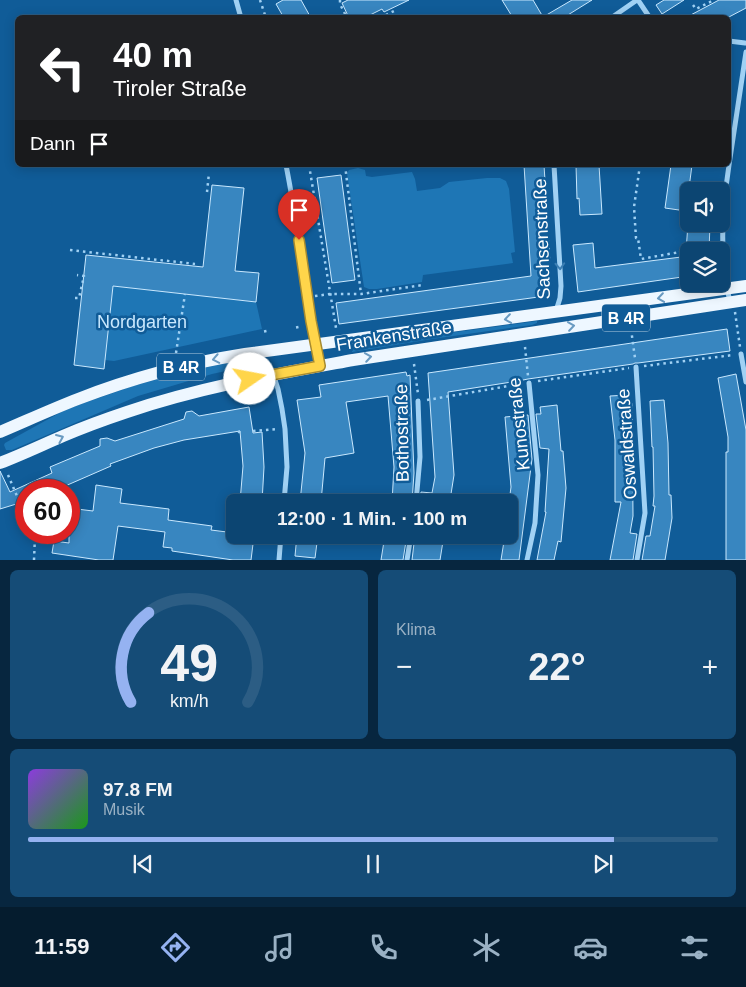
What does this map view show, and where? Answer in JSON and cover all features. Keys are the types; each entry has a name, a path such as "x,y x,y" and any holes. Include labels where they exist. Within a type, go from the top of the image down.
{"main road":[{"name":"Frankenstraße","path":"730,289 746,286"},
{"name":"Frankenstraße","path":"0,432 78,399 130,381 199,362 256,352 705,292"},
{"name":"Frankenstraße","path":"4,459 144,407 208,389 273,374 440,346 733,307 746,300"}],"street":[{"path":"236,0 240,15"},
{"path":"615,15 637,0 648,15"},
{"path":"731,42 746,46 731,151"},
{"path":"286,167 294,202 320,366"},
{"name":"Sachsenstraße","path":"554,167 561,286 556,312"},
{"path":"722,242 724,200 729,167"},
{"path":"728,292 733,307"},
{"path":"256,352 273,374 278,389 287,466 285,494"},
{"path":"741,354 746,382"},
{"name":"Oswaldstraße","path":"636,367 645,513 637,560"},
{"name":"Kunostraße","path":"527,560 535,523 538,475 529,383"},
{"name":"Bothostraße","path":"417,494 420,457 418,401"},
{"path":"279,560 280,544"},
{"path":"407,560 410,544"}],"path":[{"path":"260,0 265,15"},
{"path":"340,0 346,15"},
{"path":"693,5 696,9 714,0"},
{"path":"386,15 396,10"},
{"path":"309,167 336,328"},
{"path":"344,167 361,294"},
{"path":"640,167 634,207 636,238 638,238 642,259 680,252"},
{"path":"207,192 209,174"},
{"path":"70,250 195,264"},
{"path":"74,298 79,298 84,276 78,275"},
{"path":"308,297 330,294 361,294 423,285"},
{"path":"176,353 185,294"},
{"path":"418,401 636,367 741,354 733,307"},
{"path":"297,326 298,331"},
{"name":"Oswaldstraße","path":"631,327 636,367"},
{"path":"265,330 266,335"},
{"name":"Kunostraße","path":"525,345 529,383"},
{"name":"Bothostraße","path":"414,364 418,401"},
{"path":"253,431 284,429"},
{"path":"8,475 15,491"},
{"path":"34,560 35,544"}],"green space":[{"path":"358,168 365,170 366,176 372,177 412,172 417,191 440,188 449,182 487,178 500,178 506,181 509,189 515,252 511,253 513,263 423,275 422,282 377,289 364,287 347,173 349,170"},
{"name":"Nordgarten","path":"113,286 256,302 262,329 114,361 105,360"},
{"path":"537,321 537,323 532,325 352,352 351,346"},
{"path":"243,361 244,367 212,374 138,396 12,450 6,450 4,445 63,411 84,403 133,386 184,372"}],"building":[{"path":"283,0 301,0 309,15 282,15 276,4"},
{"path":"348,0 409,0 384,12 382,9 370,15 348,15 342,3"},
{"path":"502,0 533,0 542,15 511,15"},
{"path":"572,0 592,0 568,15 546,15"},
{"path":"664,0 684,0 662,14 656,5"},
{"path":"719,0 746,0 746,8 731,16 691,15"},
{"path":"524,167 544,167 550,259 540,259 546,296 339,324 336,303 531,276"},
{"path":"576,167 599,167 602,214 580,215 579,198 577,199"},
{"path":"671,167 692,167 690,182 680,182 680,210 665,208"},
{"path":"341,175 355,280 332,283 317,178"},
{"path":"212,185 244,188 235,271 259,273 256,302 113,286 104,369 74,365 86,255 203,267"},
{"path":"687,232 710,232 709,242 687,242"},
{"path":"593,243 595,268 680,257 680,277 578,292 573,245"},
{"path":"727,329 730,351 635,363 448,392 454,475 451,494 421,494 421,492 432,493 435,477 428,373"},
{"path":"406,372 407,376 410,375 414,473 413,494 392,494 394,467 388,396 346,402 354,453 325,458 322,494 301,494 305,453 297,400 321,397 319,385"},
{"path":"736,374 746,430 746,560 726,560 726,452 728,452 728,437 718,378"},
{"path":"628,395 629,403 632,403 633,516 630,533 637,534 633,560 610,560 621,502 615,502 615,440 610,396"},
{"path":"664,400 672,518 665,560 642,560 646,536 650,536 655,506 653,506 653,447 650,401"},
{"path":"557,405 566,488 561,542 558,541 554,560 537,560 546,512 549,449 540,448 536,414 541,414 540,407"},
{"path":"249,407 253,433 262,432 264,467 262,494 241,494 243,466 240,431 184,440 154,448 110,464 111,466 80,480 39,479 52,473 50,467 100,446 100,439 107,438 115,441 184,419 186,412 192,411 199,416"},
{"path":"528,415 532,459 519,560 501,560 504,544 518,544 518,494 510,494 505,417"},
{"path":"0,471 10,492 15,490 15,504 0,509"},
{"path":"96,485 122,489 120,503 169,509 168,520 212,526 211,530 226,532 226,544 253,544 251,560 233,560 172,551 172,548 163,547 165,532 118,526 113,560 99,560 52,553 54,544 80,544 80,509 93,511"},
{"path":"296,544 317,544 315,558 295,556"},
{"path":"384,544 406,544 403,560 381,560"},
{"path":"414,544 443,544 440,560 412,560"}],"route":[{"path":"250,379 320,366 299,240"}]}
